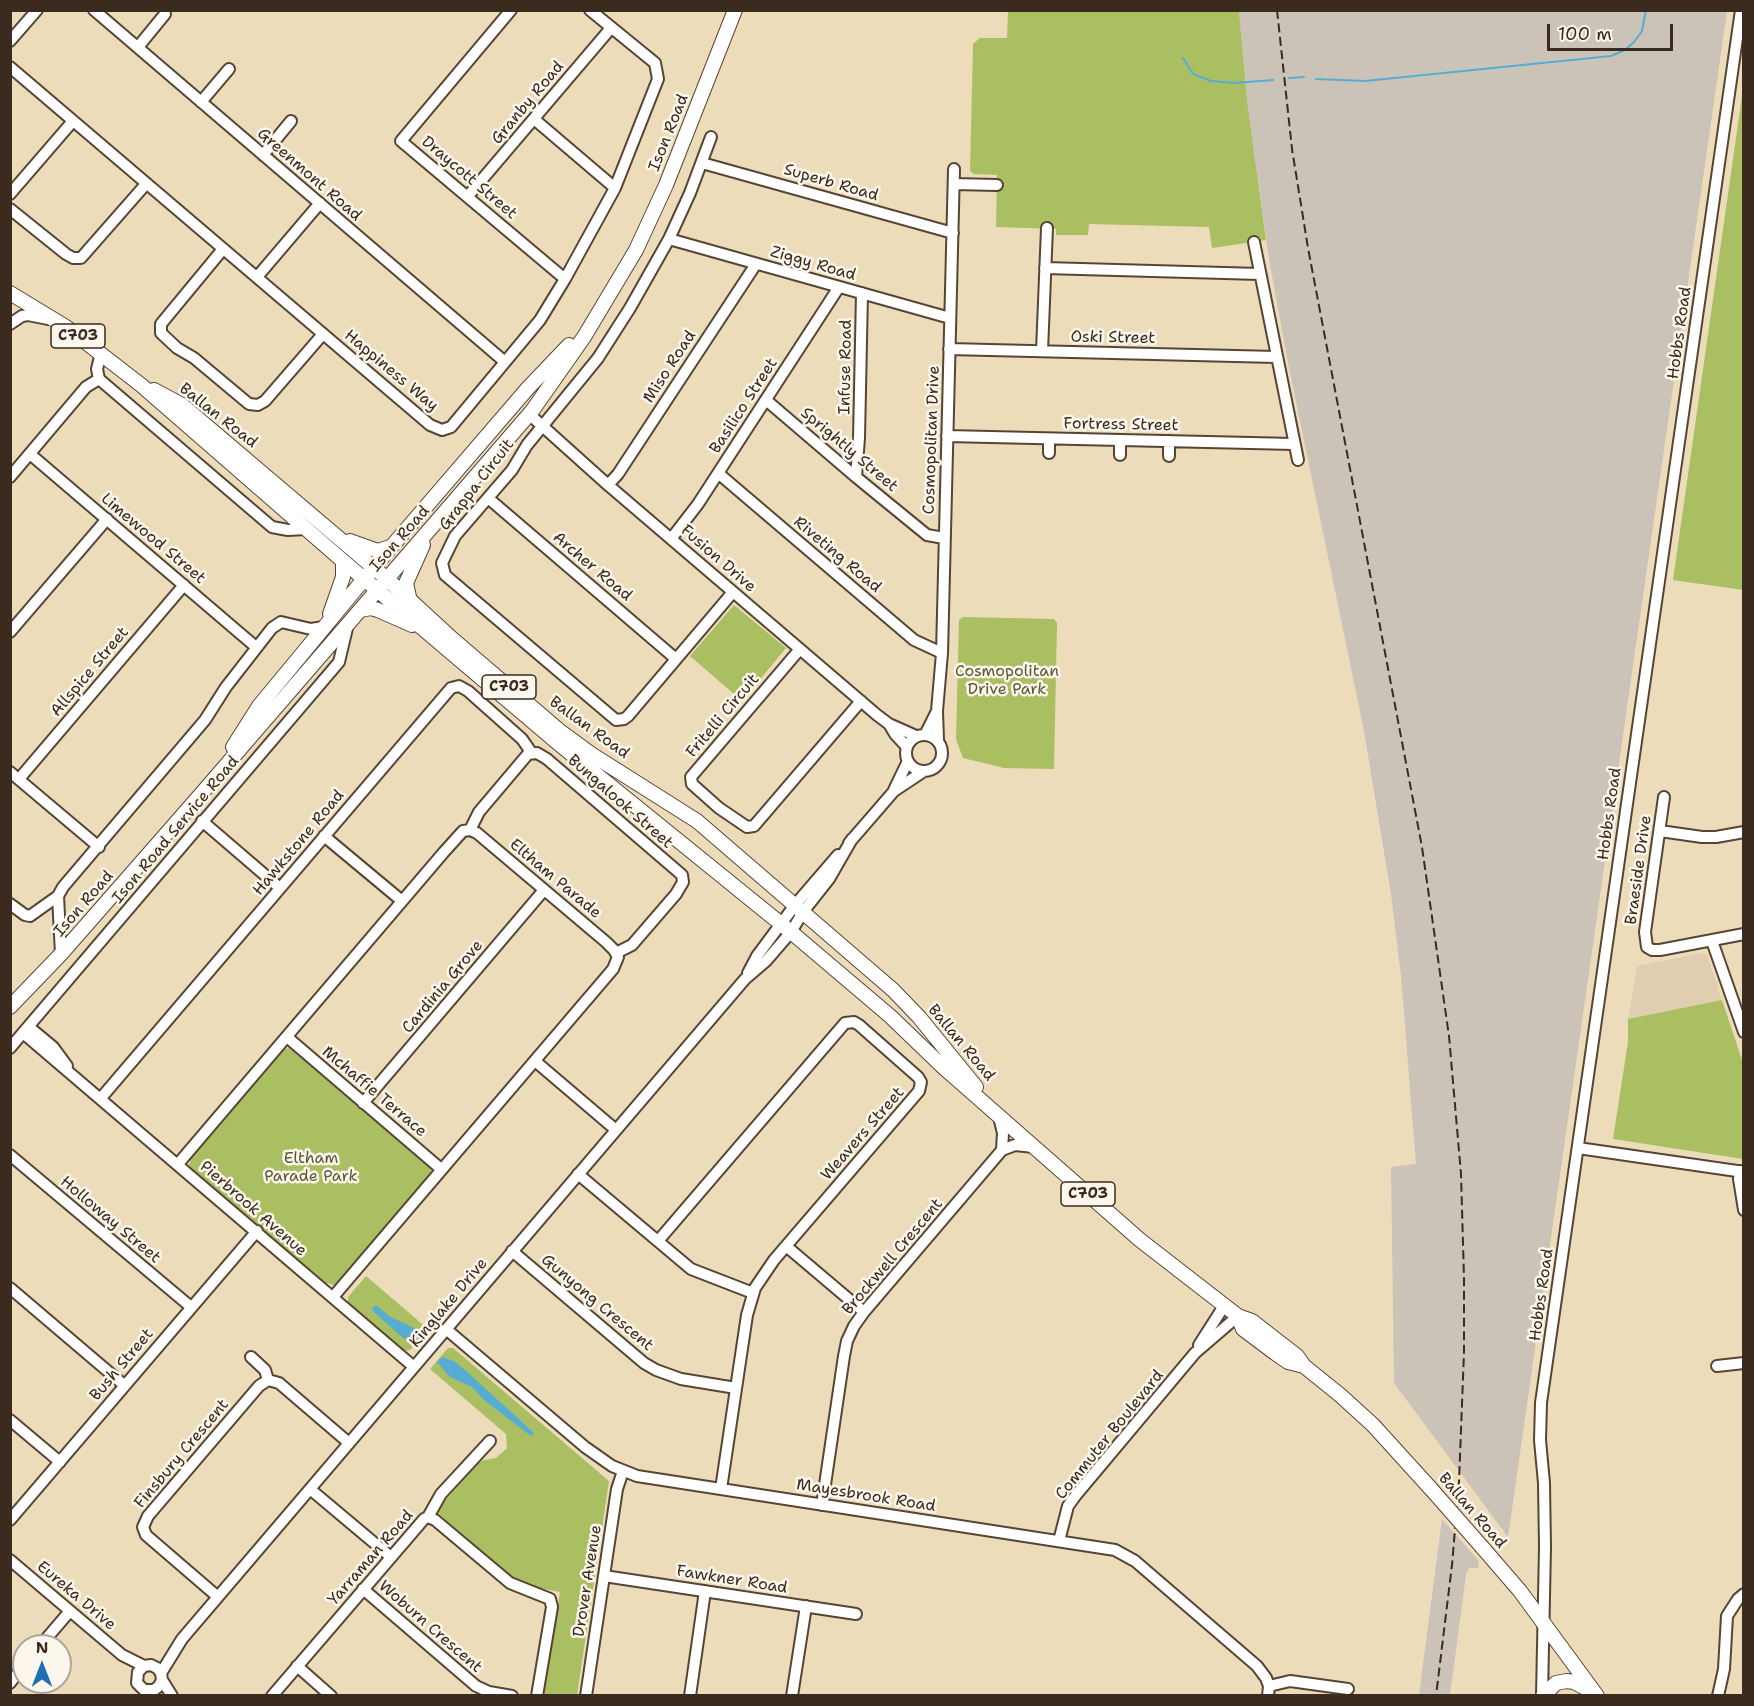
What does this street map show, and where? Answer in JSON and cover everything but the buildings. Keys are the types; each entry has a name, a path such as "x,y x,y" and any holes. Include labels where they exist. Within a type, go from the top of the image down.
{"main road":[{"name":"Ison Road","path":"10,1007 62,954 529,414 584,337 636,250 666,185 735,10"},
{"name":"Ballan Road","path":"11,293 57,321 141,385 364,579 382,584 409,597 449,636 561,732 591,754 697,821 893,990 919,1017 999,1117"},
{"name":"Ison Road","path":"202,794 260,706 324,627 508,411 560,356 609,296"},
{"name":"Ballan Road","path":"141,385 167,395 182,405 332,531 374,567 382,584 430,634 559,744 786,928 890,1016 999,1117 1148,1246 1238,1316 1243,1329 1288,1362 1304,1366 1340,1395 1372,1425 1432,1490 1520,1591 1596,1695"},
{"path":"508,411 519,409 529,414"},
{"path":"409,597 406,583 434,526"},
{"path":"332,531 372,550 382,551 392,546"},
{"path":"324,627 340,587 344,571 343,561"},
{"path":"360,610 370,608 378,610 430,634"},
{"path":"1543,1695 1557,1683 1567,1681 1574,1682 1596,1695"}],"street":[{"path":"10,41 37,10"},
{"name":"Greenmont Road","path":"94,10 505,362"},
{"name":"Draycott Street","path":"511,10 401,141 565,279"},
{"name":"Happiness Way","path":"10,67 430,424 442,430 451,427 540,320 615,188 658,79 655,63 590,10"},
{"name":"Hobbs Road","path":"1543,1695 1545,1526 1540,1440 1541,1403 1741,10"},
{"path":"138,47 165,14"},
{"name":"Granby Road","path":"468,196 611,28"},
{"path":"201,102 229,69"},
{"path":"534,119 615,188"},
{"path":"10,194 73,121"},
{"path":"263,154 291,121"},
{"name":"Grappa Circuit","path":"711,136 702,163 669,239 630,308 598,358 527,445 512,470 455,536 443,558 442,569 445,575 613,718 620,720 627,716 733,592"},
{"name":"Superb Road","path":"702,163 953,233"},
{"name":"Cosmopolitan Drive","path":"938,740 937,711 942,653 954,169"},
{"path":"10,209 66,254 73,258 81,258 146,184"},
{"path":"954,184 997,185"},
{"path":"257,278 320,204"},
{"path":"1042,351 1047,228"},
{"name":"Ziggy Road","path":"669,239 950,318"},
{"path":"1254,242 1298,460"},
{"path":"223,249 161,324 161,333 177,348 194,358 249,404 258,405 265,401 324,334"},
{"name":"Miso Road","path":"608,485 618,474 756,264"},
{"path":"1045,268 1260,274"},
{"name":"Basilico Street","path":"671,539 685,523 839,287"},
{"name":"Infuse Road","path":"856,477 862,293"},
{"path":"10,324 28,315 57,321"},
{"name":"Oski Street","path":"949,349 1276,357"},
{"path":"101,353 99,379 272,527 288,530 306,529"},
{"path":"10,477 86,387 99,379"},
{"name":"Sprightly Street","path":"766,400 927,535 944,538"},
{"name":"Fusion Drive","path":"529,414 608,485 861,701 889,724 921,736"},
{"name":"Fortress Street","path":"947,436 1294,444"},
{"path":"1049,439 1049,453"},
{"path":"1120,440 1120,454"},
{"path":"1169,441 1169,456"},
{"name":"Limewood Street","path":"30,454 256,647"},
{"name":"Riveting Road","path":"718,473 914,640 942,653"},
{"name":"Archer Road","path":"488,498 676,659"},
{"path":"10,632 107,519"},
{"name":"Allspice Street","path":"15,775 184,585"},
{"path":"10,904 30,916 58,896 63,887 205,720 226,687 276,624 281,622 310,629 324,627"},
{"name":"Ison Road Service Road","path":"10,1048 339,662 348,624"},
{"name":"Fritelli Circuit","path":"800,649 691,777 692,784 719,808 747,827 754,826 861,701"},
{"name":"Hawkstone Road","path":"101,1098 454,686 468,691 522,739 531,752"},
{"name":"Cosmopolitan Drive","path":"921,736 937,711"},
{"name":"Fusion Drive","path":"889,724 907,747"},
{"path":"786,928 799,908 810,884 894,791 924,771 933,769 940,762 943,753 938,740 921,736 907,747 908,761 894,791"},
{"path":"178,1164 455,839 463,831 470,830 478,812 523,758 531,752"},
{"name":"Bungalook Street","path":"531,752 547,759 682,875 682,883 676,894 632,945 616,954"},
{"path":"908,761 915,768 924,771"},
{"path":"15,775 99,847"},
{"name":"Braeside Drive","path":"1664,797 1645,932 1647,947 1660,950 1712,940"},
{"path":"202,821 280,888"},
{"name":"Eltham Parade","path":"470,830 477,832 611,946 616,954"},
{"path":"1660,831 1702,837 1743,832"},
{"path":"324,836 402,902"},
{"path":"799,908 829,879 852,839"},
{"name":"Cardinia Grove","path":"363,1103 544,890"},
{"path":"58,896 62,954"},
{"name":"Kinglake Drive","path":"148,1666 176,1647 745,979 766,961 786,928"},
{"path":"1743,934 1712,940 1743,1032"},
{"path":"333,1297 613,969 617,962 616,954"},
{"name":"Weavers Street","path":"658,1241 845,1023 854,1022 913,1072 921,1082 919,1091 786,1246 753,1293 747,1315 721,1490"},
{"name":"Pierbrook Avenue","path":"26,1030 58,1052 72,1074 414,1367"},
{"name":"Mchaffie Terrace","path":"287,1037 441,1169"},
{"path":"535,1061 616,1130"},
{"path":"999,1117 1003,1133 1002,1150 1015,1145 1034,1147"},
{"path":"1578,1148 1742,1172 1743,1210"},
{"name":"Brockwell Crescent","path":"822,1505 847,1341 864,1312 1002,1150"},
{"name":"Holloway Street","path":"10,1155 191,1307"},
{"path":"578,1174 691,1269 753,1293"},
{"name":"Bush Street","path":"10,1520 257,1231"},
{"path":"786,1246 864,1312"},
{"name":"Gunyong Crescent","path":"512,1251 644,1363 681,1379 736,1388"},
{"path":"10,1288 124,1385"},
{"name":"Commuter Boulevard","path":"1195,1353 1224,1306"},
{"name":"Commuter Boulevard","path":"1059,1541 1068,1506 1076,1495 1195,1353 1238,1316"},
{"name":"Mayesbrook Road","path":"446,1329 585,1447 623,1471 637,1476 1115,1550 1135,1561 1257,1666 1266,1678 1268,1691"},
{"path":"251,1357 265,1370 268,1380 279,1383 349,1443"},
{"path":"1717,1366 1743,1363"},
{"name":"Finsbury Crescent","path":"218,1598 149,1539 143,1530 144,1523 259,1386 268,1380"},
{"path":"10,1420 60,1462"},
{"name":"Yarraman Road","path":"272,1695 428,1517 441,1494 490,1441"},
{"name":"Drover Avenue","path":"586,1695 618,1490 623,1471"},
{"path":"310,1489 391,1557"},
{"path":"428,1517 435,1520 510,1583 550,1599 552,1607 537,1695"},
{"name":"Eureka Drive","path":"10,1560 122,1655 148,1666"},
{"name":"Fawkner Road","path":"604,1575 856,1614"},
{"name":"Woburn Crescent","path":"363,1589 476,1686 489,1692 512,1695"},
{"path":"690,1695 705,1591"},
{"path":"1718,1695 1724,1669 1727,1616 1743,1594"},
{"path":"1726,1632 1734,1615 1743,1604"},
{"path":"792,1695 806,1606"},
{"path":"50,1634 70,1611"},
{"name":"Kinglake Drive","path":"162,1677 176,1647"},
{"name":"Eureka Drive","path":"122,1655 137,1679"},
{"path":"131,1695 137,1679 148,1666 157,1668 172,1695"},
{"path":"297,1666 331,1695"},
{"path":"147,1692 159,1686 162,1677"},
{"path":"137,1679 141,1688 147,1692 166,1695"},
{"path":"1268,1691 1290,1681 1348,1689"}],"shaded area":[{"path":"1239,11 1727,11 1508,1537 1394,1383 1391,1167 1416,1164 1401,976 1391,894 1364,731 1288,363 1269,259 1247,100"},
{"path":"1702,953 1707,955 1722,1000 1628,1019 1637,966"},
{"path":"1442,1519 1479,1561 1478,1568 1469,1568 1466,1575 1450,1695 1419,1695"}],"green space":[{"path":"1008,11 1239,11 1247,100 1266,240 1212,248 1209,227 1089,224 1088,235 1056,235 1056,229 996,227 997,175 974,174 970,171 973,44 980,38 1007,38"},
{"path":"1743,89 1743,590 1673,580"},
{"path":"734,605 786,648 742,701 690,656"},
{"name":"Cosmopolitan Drive Park","path":"963,617 1054,619 1057,623 1054,769 1004,768 963,758 956,739 959,620"},
{"path":"1722,1000 1743,1063 1743,1159 1613,1139 1628,1042 1628,1019"},
{"name":"Eltham Parade Park","path":"289,1048 297,1052 429,1165 431,1171 430,1176 339,1283 333,1285 324,1282 193,1171 189,1165 192,1155 282,1050"},
{"path":"366,1276 428,1329 410,1350 404,1351 348,1303 348,1297"},
{"path":"448,1348 453,1348 609,1481 577,1695 544,1695 560,1592 528,1586 516,1581 439,1514 438,1509 478,1463 496,1458 507,1448 506,1434 430,1369"}],"water":[{"path":"374,1306 414,1328 419,1338 415,1342 403,1338 373,1311"},
{"path":"442,1357 454,1361 465,1370 534,1433 531,1436 484,1400 472,1387 450,1377 437,1362"}],"waterway":[{"path":"1316,79 1365,81 1611,56 1625,50 1634,42 1642,31 1646,10"},
{"path":"1183,58 1193,74 1211,81 1235,83 1273,80"},
{"path":"1289,78 1304,77"}],"railway":[{"path":"1277,10 1292,149 1308,248 1422,847 1449,1036 1461,1174 1464,1352 1459,1482 1452,1565 1436,1696"}]}
